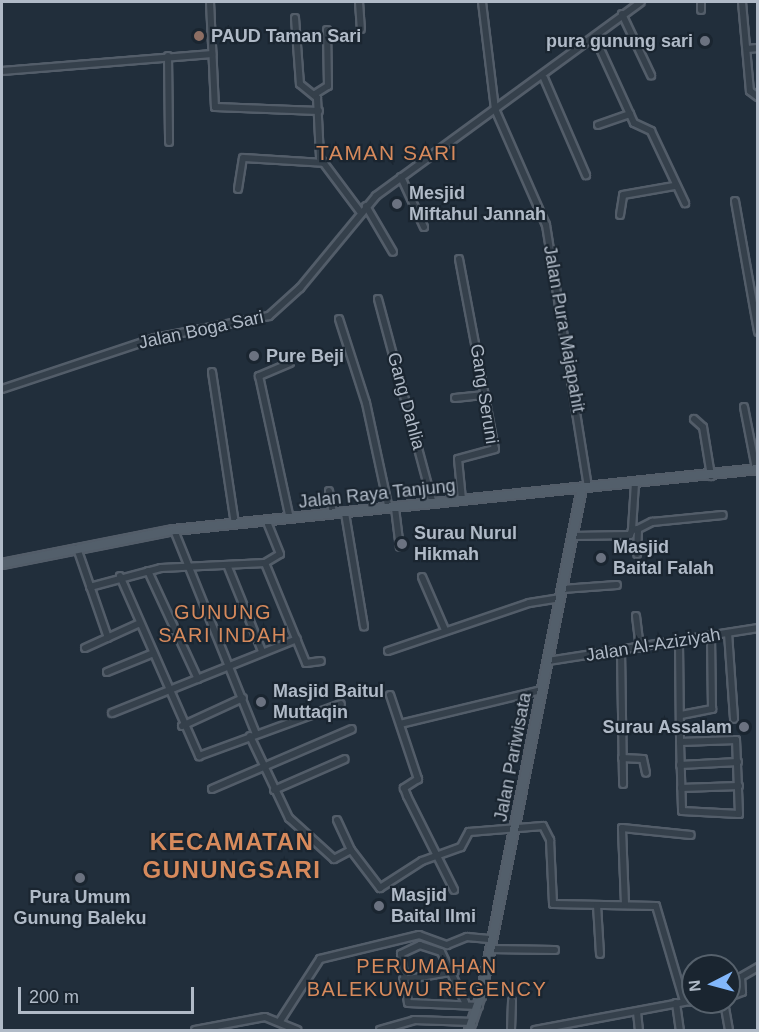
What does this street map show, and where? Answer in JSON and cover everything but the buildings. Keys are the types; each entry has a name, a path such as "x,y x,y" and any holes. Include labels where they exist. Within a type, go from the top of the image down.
{"main road":[{"name":"Jalan Raya Tanjung","path":"2,564 76,546 174,530 585,487 712,477 757,469"},
{"name":"Jalan Pariwisata","path":"470,1030 479,1006 585,487"}],"street":[{"path":"210,2 217,108 319,111"},
{"path":"359,2 362,29"},
{"name":"Jalan Pura Majapahit","path":"482,2 495,109 546,225 585,487"},
{"name":"Jalan Boga Sari","path":"2,389 154,338 269,316 300,288 366,206 401,177 495,109 544,78 596,40 622,14 641,2"},
{"path":"701,2 701,10"},
{"path":"742,2 750,90 758,97"},
{"path":"622,14 651,75"},
{"path":"295,18 300,84 315,94 324,164 361,213"},
{"path":"315,94 328,86 327,30"},
{"path":"596,40 636,125 651,131 674,186 685,203"},
{"path":"747,49 758,48"},
{"path":"2,71 212,54"},
{"path":"168,56 169,142"},
{"path":"544,78 586,175"},
{"path":"598,125 630,114"},
{"path":"238,189 243,158 324,164"},
{"path":"401,177 424,227"},
{"path":"620,215 623,195 674,186"},
{"path":"735,201 758,333"},
{"path":"366,206 393,252"},
{"name":"Gang Seruni","path":"459,259 494,450 458,459 462,500"},
{"name":"Gang Dahlia","path":"378,299 433,504"},
{"path":"339,319 366,403 400,547"},
{"path":"290,363 259,376 290,519"},
{"path":"212,372 235,524"},
{"path":"455,398 485,395"},
{"path":"744,407 757,469"},
{"path":"694,420 703,427 712,477"},
{"path":"635,483 637,554"},
{"path":"329,491 333,514"},
{"path":"345,513 364,626"},
{"path":"574,536 630,536 635,529 652,522 723,515"},
{"path":"90,587 120,576 148,571 265,563 276,558 280,553 267,521"},
{"path":"174,530 243,699 264,768 290,819 308,830 333,858 351,850"},
{"path":"76,546 108,638"},
{"path":"265,563 307,664 321,661"},
{"path":"228,567 262,651"},
{"path":"148,571 198,679"},
{"path":"120,576 182,726 199,756 252,734 341,704"},
{"path":"422,577 445,630"},
{"path":"388,651 445,630 562,593 617,585"},
{"path":"636,616 640,648"},
{"path":"85,648 138,624"},
{"name":"Jalan Al-Aziziyah","path":"548,661 679,643 758,628"},
{"path":"728,633 734,719"},
{"path":"681,715 712,709 711,636"},
{"path":"112,713 262,651 297,639"},
{"path":"679,643 681,715 680,742 681,809 688,815 735,815 741,808 737,743 733,738 680,742"},
{"path":"621,651 622,784"},
{"path":"107,672 151,654"},
{"path":"400,724 542,690"},
{"path":"390,695 418,780 404,788 454,890"},
{"path":"182,726 243,699"},
{"path":"212,789 352,729"},
{"path":"622,758 643,759 646,773"},
{"path":"274,790 345,759"},
{"path":"680,765 738,762"},
{"path":"681,788 739,786"},
{"path":"337,820 351,850 381,888 436,855 462,847 470,832 540,825 548,832 554,905 657,906 681,988"},
{"path":"625,904 621,828 691,835"},
{"path":"597,905 600,954"},
{"path":"280,1021 320,959 419,935 447,945 467,937 492,939"},
{"path":"465,1002 455,971 441,952 416,945 400,956 409,1003 465,1002 479,1006"},
{"path":"490,949 555,950"},
{"path":"741,992 741,977 758,967"},
{"path":"403,980 455,971"},
{"path":"511,1030 512,1001"},
{"path":"535,1030 681,1003"},
{"path":"676,1004 680,1030"},
{"path":"637,1012 639,1030"},
{"path":"726,1014 729,1030"},
{"path":"195,1030 263,1017 280,1021 298,1030"},
{"path":"380,1030 414,1020 473,1022"}],"place":[{"name":"PAUD Taman Sari","path":"199,36"},
{"name":"pura gunung sari","path":"705,41"},
{"name":"Mesjid Miftahul Jannah","path":"397,204"},
{"name":"Pure Beji","path":"254,356"},
{"name":"Surau Nurul Hikmah","path":"402,544"},
{"name":"Masjid Baital Falah","path":"601,558"},
{"name":"Masjid Baitul Muttaqin","path":"261,702"},
{"name":"Surau Assalam","path":"744,727"},
{"name":"Pura Umum Gunung Baleku","path":"80,878"},
{"name":"Masjid Baital Ilmi","path":"379,906"}],"district":[{"name":"TAMAN SARI","path":"387,153"},
{"name":"GUNUNG SARI INDAH","path":"223,624"},
{"name":"KECAMATAN GUNUNGSARI","path":"232,856"},
{"name":"PERUMAHAN BALEKUWU REGENCY","path":"427,978"}]}
